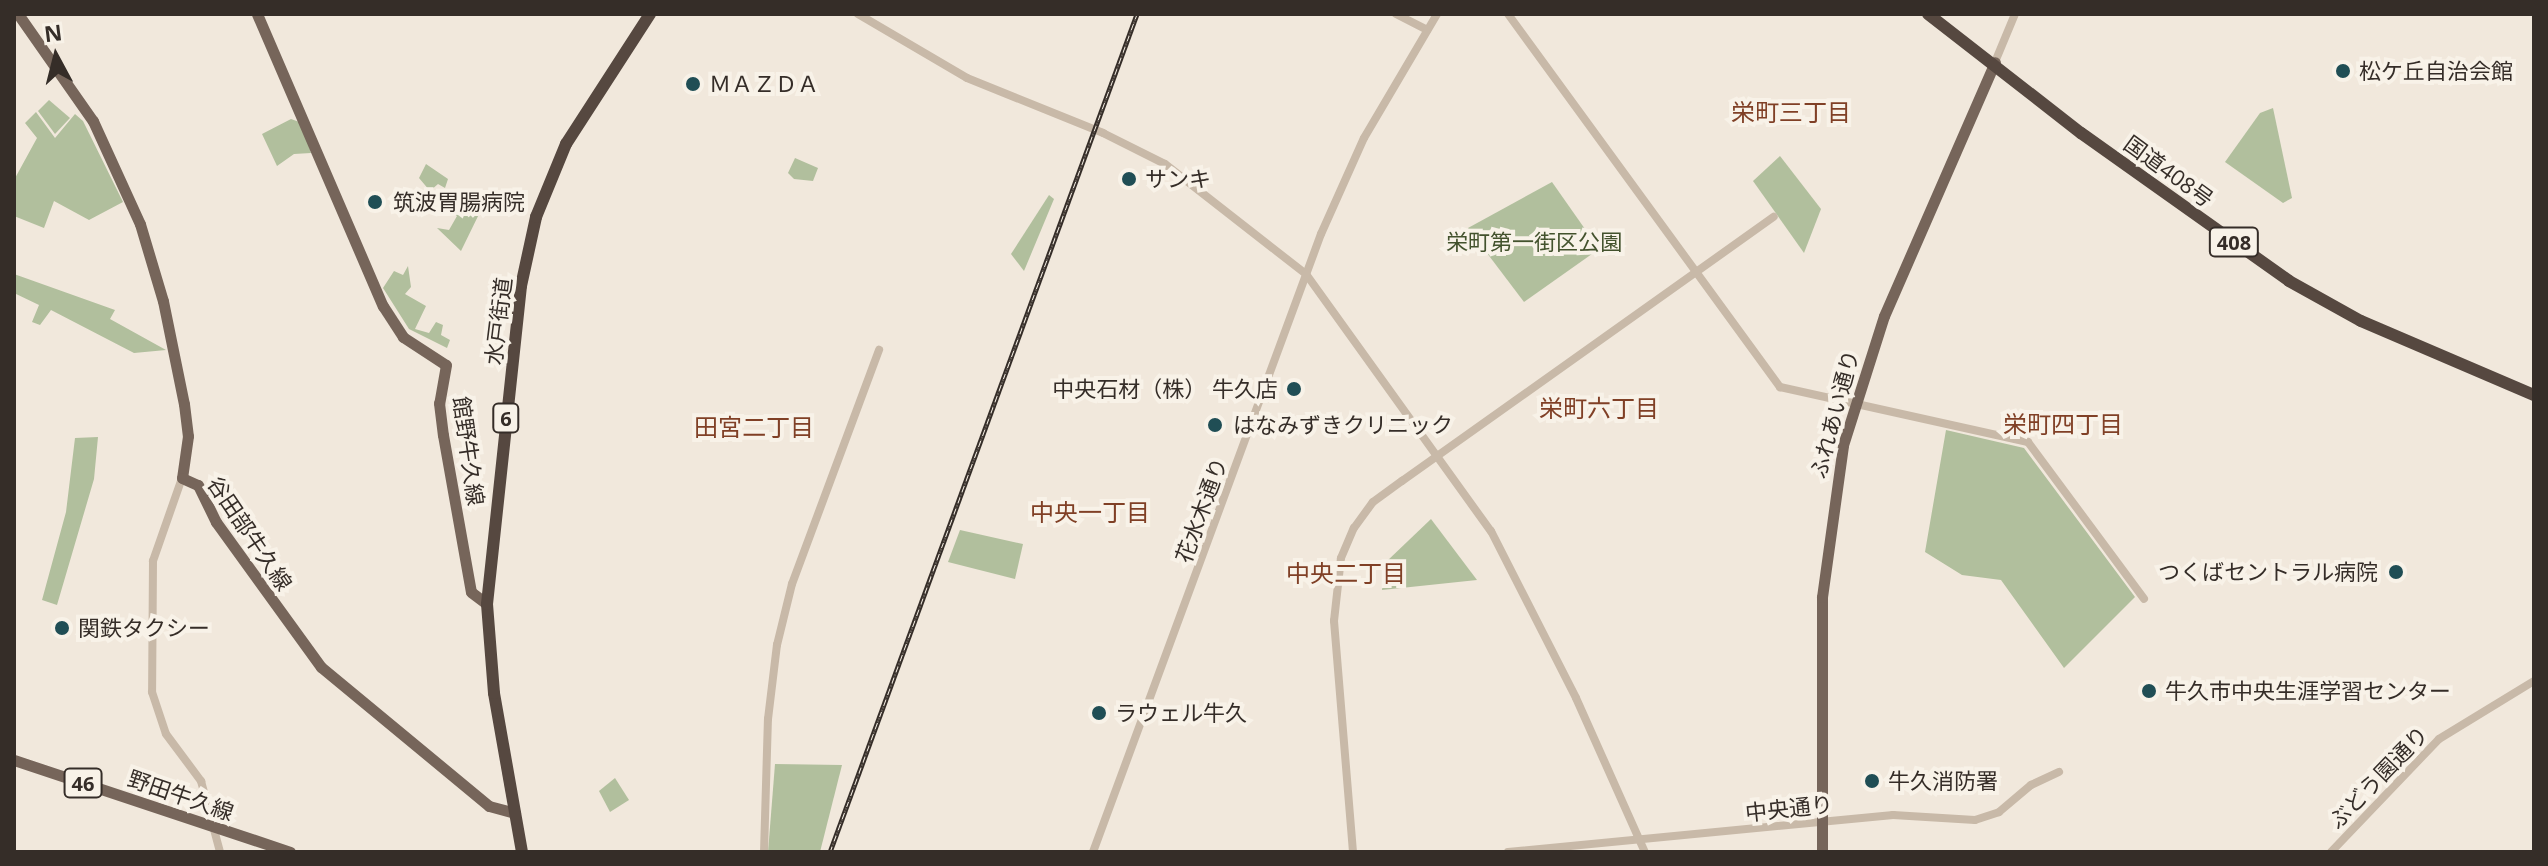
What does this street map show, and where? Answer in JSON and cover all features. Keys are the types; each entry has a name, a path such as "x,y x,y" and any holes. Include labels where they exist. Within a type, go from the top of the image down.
{"highway":[{"name":"水戸街道","path":"522,852 491,668 487,604 521,286 533,228 579,120 650,14"},
{"name":"国道408号","path":"1928,14 1995,62 2081,133 2301,289 2361,321 2534,395"}],"main road":[{"name":"谷田部牛久線","path":"18,14 93,121 140,224 163,301 184,404 187,447 182,478 198,485 216,522 321,667 489,806 515,813"},
{"name":"館野牛久線","path":"257,14 383,306 403,337 446,365 439,403 443,435 471,592 487,604"},
{"name":"ふれあい通り","path":"1822,852 1823,574 1835,484 1854,404 1884,316 1995,62"},
{"name":"野田牛久線","path":"14,760 290,852"}],"street":[{"path":"858,14 967,78 1165,164 1306,274 1440,455 1515,576 1645,852"},
{"path":"1396,14 1427,30"},
{"name":"花水木通り","path":"1093,852 1306,274 1350,167 1437,14"},
{"path":"1508,14 1780,387 2028,442 2144,599"},
{"name":"ふれあい通り","path":"1995,62 2015,14"},
{"path":"1353,852 1334,621 1341,558 1373,502 1774,217"},
{"path":"764,852 769,706 777,645 792,584 879,350"},
{"path":"182,478 153,561 152,692 162,727 201,781 220,852"},
{"name":"ぶどう園通り","path":"2331,852 2439,739 2534,681"},
{"name":"中央通り","path":"1508,852 1908,815 1987,817 2031,785 2059,772"}],"green space":[{"path":"49,100 70,118 55,134 38,111"},
{"path":"2273,108 2292,198 2283,203 2225,162 2260,113"},
{"path":"36,112 55,138 75,114 83,121 123,202 89,220 54,201 44,228 14,216 14,180 37,138 25,123"},
{"path":"291,119 302,123 311,153 294,154 277,166 262,134"},
{"path":"1780,156 1821,209 1804,253 1753,181"},
{"path":"795,158 818,168 813,181 794,179 788,173"},
{"path":"426,164 448,179 445,188 438,184 430,191 419,178"},
{"name":"栄町第一街区公園","path":"1552,182 1599,249 1524,302 1468,228"},
{"path":"444,191 481,210 461,251 437,228 449,230 457,216 444,206"},
{"path":"1049,195 1054,199 1024,271 1011,254"},
{"path":"408,266 411,287 405,294 426,306 415,329 429,333 436,322 443,325 441,335 450,340 447,348 409,329 383,288 394,271 403,275"},
{"path":"14,274 115,310 110,319 166,350 134,353 51,310 40,325 32,322 39,305 14,293"},
{"path":"1946,430 2024,448 2135,597 2064,668 2001,580 1962,575 1925,552"},
{"path":"98,437 94,479 57,605 42,600 66,512 75,438"},
{"path":"1431,519 1477,580 1382,590 1386,562"},
{"path":"960,530 1023,544 1015,579 948,562"},
{"path":"775,764 842,765 820,852 768,852"},
{"path":"615,778 629,800 610,812 599,791"}],"railway":[{"path":"830,852 1137,14"}],"place":[{"name":"松ケ丘自治会館","path":"2343,71"},
{"name":"ＭＡＺＤＡ","path":"693,84"},
{"name":"サンキ","path":"1129,179"},
{"name":"筑波胃腸病院","path":"375,202"},
{"name":"中央石材（株） 牛久店","path":"1294,389"},
{"name":"はなみずきクリニック","path":"1215,425"},
{"name":"つくばセントラル病院","path":"2396,572"},
{"name":"関鉄タクシー","path":"62,628"},
{"name":"牛久市中央生涯学習センター","path":"2149,691"},
{"name":"ラウェル牛久","path":"1099,713"},
{"name":"牛久消防署","path":"1872,781"}],"district":[{"name":"栄町三丁目","path":"1791,112"},
{"name":"栄町六丁目","path":"1599,408"},
{"name":"栄町四丁目","path":"2063,424"},
{"name":"田宮二丁目","path":"754,427"},
{"name":"中央一丁目","path":"1090,512"},
{"name":"中央二丁目","path":"1346,573"}]}
